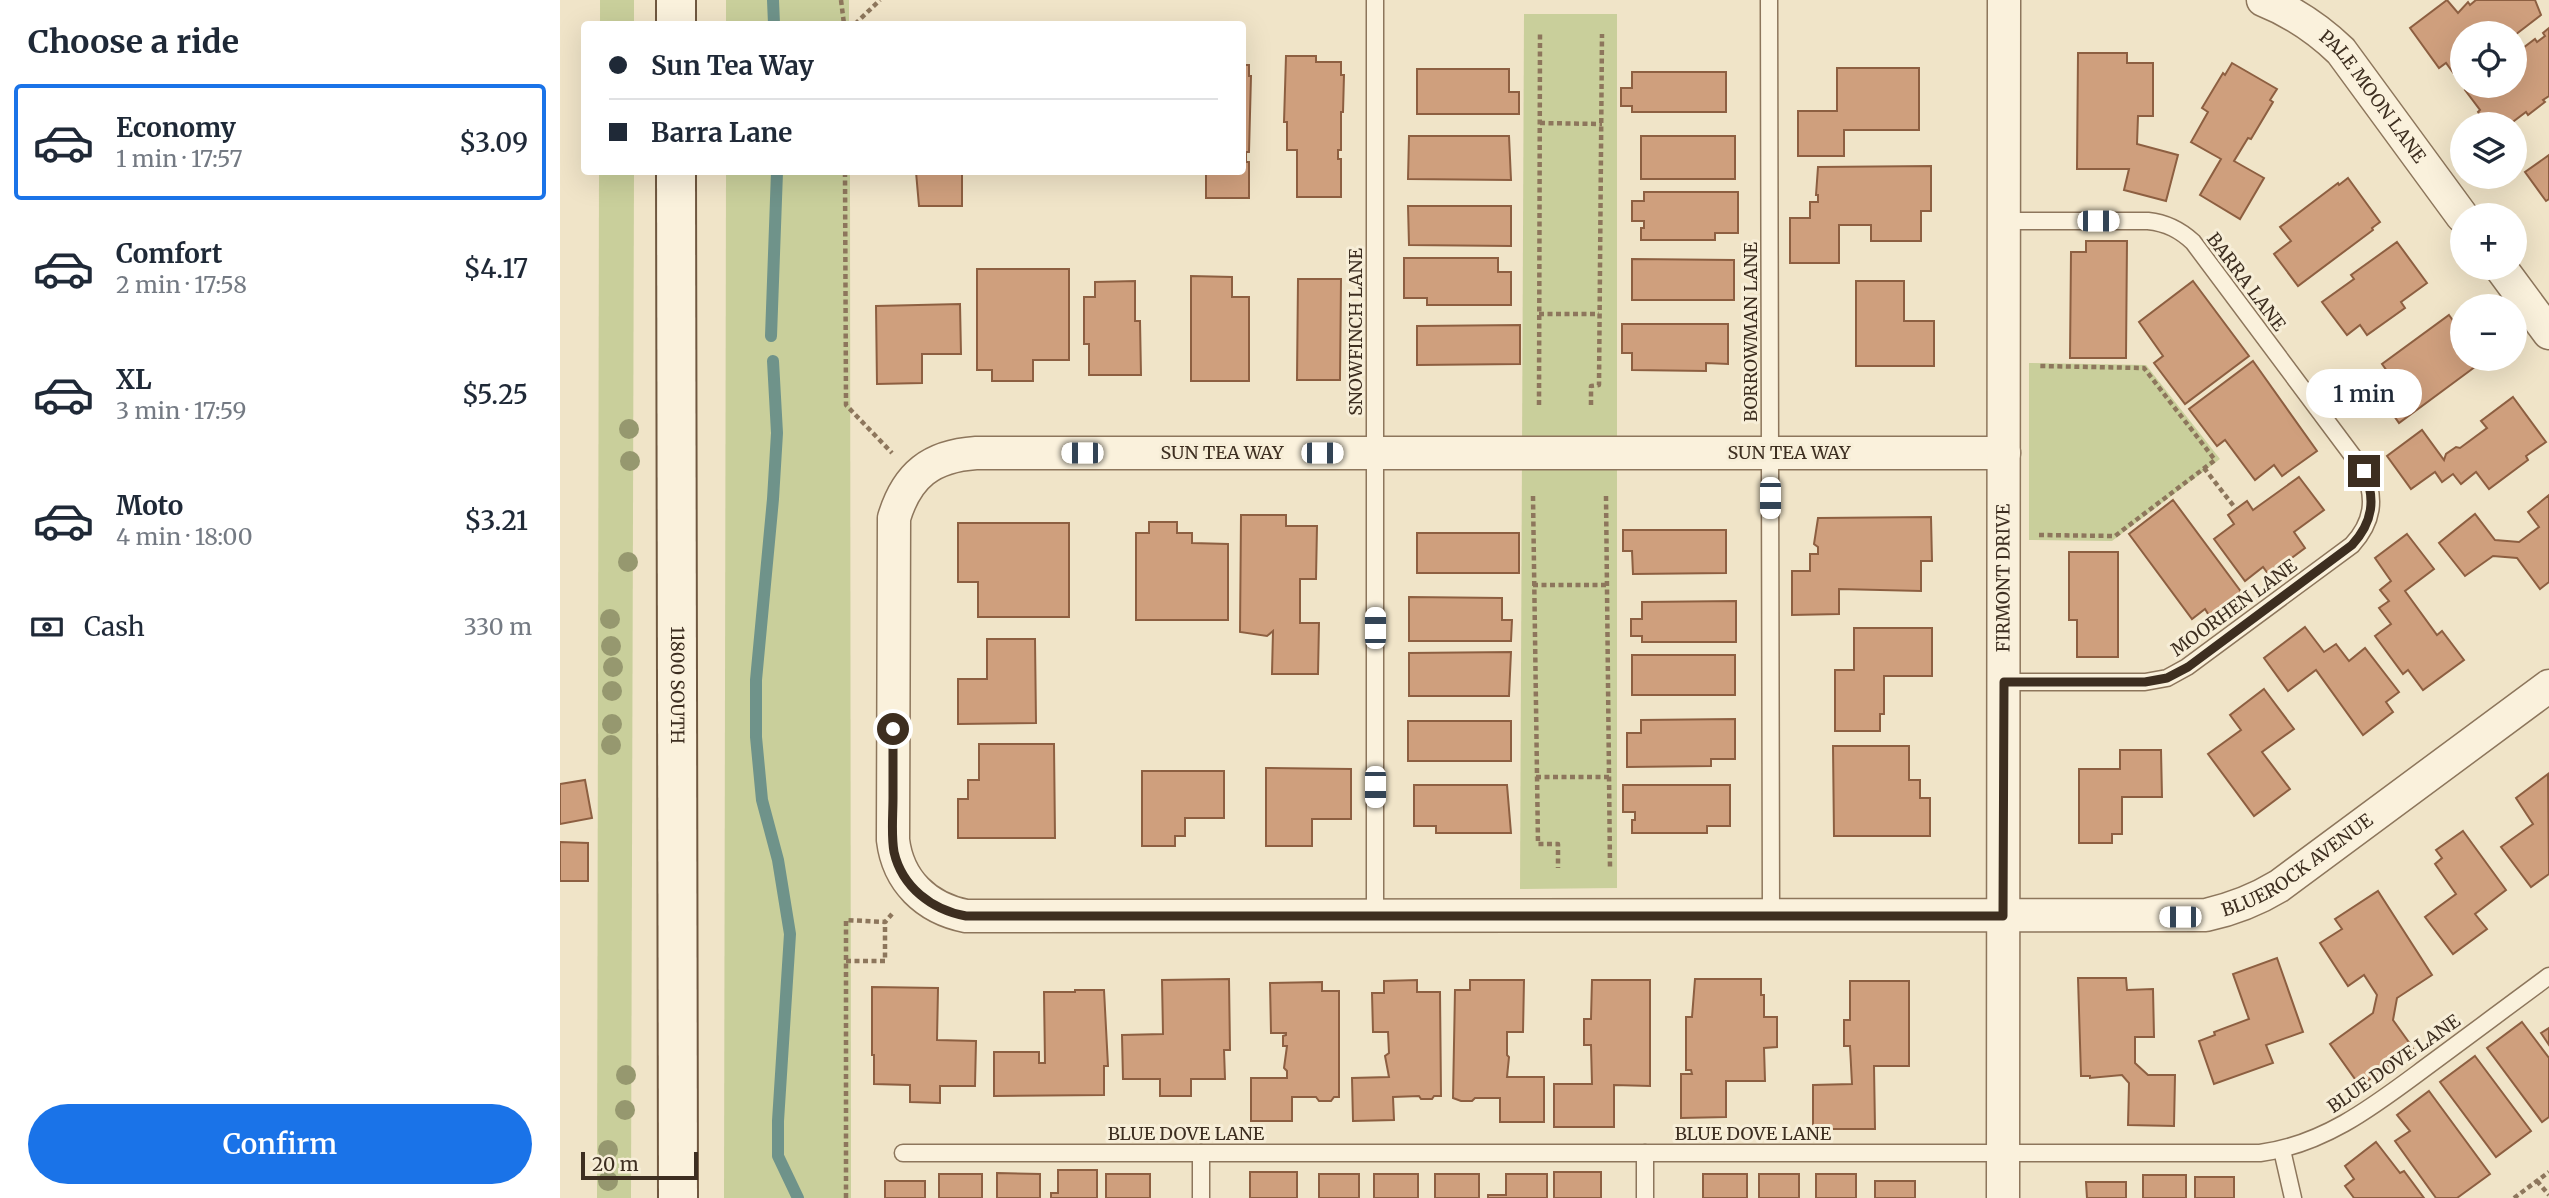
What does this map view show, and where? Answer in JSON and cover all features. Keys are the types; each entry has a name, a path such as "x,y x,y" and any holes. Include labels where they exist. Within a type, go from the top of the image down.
{"main road":[{"path":"676,0 676,21"},
{"name":"11800 SOUTH","path":"676,175 678,1198"}],"street":[{"name":"FIRMONT DRIVE","path":"2003,1198 2004,0"},
{"name":"PALE MOON LANE","path":"2263,0 2304,20 2324,34 2341,51 2452,203"},
{"path":"2510,280 2549,333"},
{"name":"SUN TEA WAY","path":"905,901 892,840 894,518 905,488 915,476 943,458 968,453 2004,453"},
{"name":"BLUEROCK AVENUE","path":"905,901 966,916 2206,915 2245,904 2279,886 2549,686"}],"lane":[{"name":"SNOWFINCH LANE","path":"1375,0 1375,916"},
{"name":"BORROWMAN LANE","path":"1769,0 1771,915"},
{"name":"BARRA LANE","path":"2004,221 2148,221 2161,223 2184,234 2193,242 2364,471 2371,489 2372,507"},
{"name":"MOORHEN LANE","path":"2004,682 2145,682 2167,678 2188,667 2352,545 2365,528 2372,507"},
{"name":"BLUE DOVE LANE","path":"903,1153 2240,1154 2282,1150 2310,1140 2357,1116 2549,976"},
{"path":"2282,1150 2292,1198"},
{"path":"1201,1153 1201,1198"},
{"path":"1645,1153 1645,1198"}],"path":[{"path":"841,0 844,21"},
{"path":"858,21 880,0"},
{"path":"1539,405 1540,33"},
{"path":"1591,405 1591,386 1599,385 1602,34"},
{"path":"1540,123 1602,124"},
{"path":"845,175 846,405 892,454"},
{"path":"1539,314 1599,314"},
{"path":"2028,366 2144,368 2215,460 2115,536 2029,535"},
{"path":"2204,468 2236,509"},
{"path":"1533,496 1538,845 1558,845 1558,868"},
{"path":"1606,496 1610,868"},
{"path":"1534,585 1606,585"},
{"path":"1536,777 1609,777"},
{"path":"846,961 885,961 885,922 905,901"},
{"path":"846,1198 846,920 885,922"},
{"path":"2514,1198 2549,1172"},
{"path":"2537,1181 2549,1195"}],"green space":[{"path":"600,0 634,0 634,21 600,21"},
{"path":"726,0 849,0 849,21 726,21"},
{"path":"1524,14 1617,14 1617,888 1520,889"},
{"path":"599,175 634,175 631,1198 597,1198"},
{"path":"726,175 850,175 851,1198 724,1198"},
{"path":"2029,363 2146,365 2220,459 2112,541 2029,540"}],"building":[{"path":"2447,0 2458,13 2468,2 2470,5 2476,0 2535,0 2541,15 2527,26 2527,21 2450,21 2450,68 2446,63 2439,68 2410,28"},
{"path":"2549,28 2549,96 2543,100 2545,102 2528,115 2527,112 2478,112 2480,110 2471,98 2527,98 2527,45 2545,36 2543,33"},
{"path":"2078,53 2127,53 2127,63 2153,63 2153,116 2138,116 2137,144 2178,155 2166,201 2124,190 2129,169 2077,169"},
{"path":"1286,56 1316,56 1316,62 1341,62 1341,75 1344,75 1343,112 1338,159 1341,159 1341,197 1297,197 1297,150 1287,150 1287,122 1284,122"},
{"path":"2232,63 2277,89 2270,100 2273,102 2251,139 2248,138 2234,161 2264,178 2240,219 2200,195 2221,159 2191,142 2208,112 2202,108"},
{"path":"1246,65 1249,65 1251,76 1249,152 1246,152"},
{"path":"1837,68 1919,68 1919,130 1844,130 1844,156 1798,156 1798,111 1837,111"},
{"path":"1417,69 1509,69 1509,92 1519,92 1519,114 1417,114"},
{"path":"1632,72 1726,72 1726,112 1632,112 1632,106 1621,106 1621,88 1632,88"},
{"path":"1409,136 1509,136 1511,180 1408,179"},
{"path":"1641,136 1735,136 1735,179 1641,179"},
{"path":"2549,155 2549,199 2546,201 2527,175 2527,171"},
{"path":"1246,162 1249,162 1249,198 1206,198 1206,175 1246,175"},
{"path":"1931,166 1931,211 1921,211 1921,241 1871,241 1871,225 1839,225 1839,263 1790,263 1790,218 1810,218 1810,202 1818,202 1818,167"},
{"path":"916,175 962,175 962,206 919,206"},
{"path":"2348,178 2380,222 2298,286 2274,254 2291,241 2280,227"},
{"path":"1644,192 1738,192 1738,233 1715,233 1715,240 1641,240 1644,221 1632,221 1632,201 1644,201"},
{"path":"1408,206 1511,206 1511,246 1409,245"},
{"path":"2086,241 2127,241 2126,358 2070,358 2071,252 2086,252"},
{"path":"2397,242 2427,283 2401,302 2405,308 2367,335 2360,325 2347,335 2322,302 2354,279 2351,275"},
{"path":"1404,258 1498,258 1498,272 1511,272 1511,305 1427,305 1427,298 1404,298"},
{"path":"1632,259 1734,260 1734,300 1632,300"},
{"path":"977,269 1069,269 1069,360 1033,360 1033,381 992,381 992,370 977,370"},
{"path":"1191,276 1232,277 1232,297 1249,297 1249,381 1191,381"},
{"path":"1298,279 1341,279 1340,380 1297,380"},
{"path":"1135,281 1135,321 1140,321 1141,375 1089,375 1089,344 1084,344 1084,297 1095,297 1095,282"},
{"path":"1856,281 1904,281 1904,321 1934,321 1934,366 1856,366"},
{"path":"2193,281 2249,356 2185,404 2154,363 2163,356 2139,322"},
{"path":"960,304 961,354 922,354 922,383 877,384 876,306"},
{"path":"2449,315 2450,371 2469,371 2399,423 2376,390 2392,378 2382,364"},
{"path":"1622,324 1728,324 1728,364 1706,363 1706,371 1632,370 1632,353 1622,353"},
{"path":"1520,325 1520,364 1417,365 1417,326"},
{"path":"2253,361 2317,451 2282,476 2274,465 2255,480 2225,440 2217,446 2189,409"},
{"path":"2513,397 2546,442 2526,456 2528,460 2489,489 2476,472 2461,484 2453,474 2442,482 2435,472 2411,489 2387,456 2422,430 2444,460 2446,454 2456,447 2460,448 2487,428 2481,421"},
{"path":"2299,477 2324,510 2294,532 2305,548 2269,575 2263,567 2245,581 2214,539 2234,524 2228,515 2236,509 2247,501 2253,510"},
{"path":"2549,495 2549,582 2540,589 2517,558 2493,556 2465,576 2439,543 2475,514 2495,540 2519,542 2539,527 2528,512"},
{"path":"2173,500 2242,593 2210,617 2205,609 2192,619 2129,534"},
{"path":"1241,515 1286,515 1286,526 1317,526 1316,579 1300,579 1300,623 1319,623 1318,674 1272,674 1273,631 1267,636 1240,632"},
{"path":"1931,517 1932,561 1921,561 1921,591 1839,589 1839,614 1792,615 1792,571 1810,571 1810,554 1818,554 1818,547 1814,544 1818,518"},
{"path":"1149,522 1177,522 1177,533 1192,533 1192,543 1228,544 1228,620 1136,620 1136,533 1149,533"},
{"path":"958,523 1069,523 1069,617 978,617 978,582 958,582"},
{"path":"1623,530 1726,530 1726,573 1633,574 1632,551 1623,551"},
{"path":"1417,533 1519,533 1519,573 1417,573"},
{"path":"2407,534 2434,569 2405,591 2437,635 2442,631 2464,660 2423,690 2408,670 2403,674 2375,636 2391,624 2379,608 2389,601 2380,590 2391,581 2375,558"},
{"path":"2069,552 2118,552 2118,657 2077,657 2077,620 2069,620"},
{"path":"1409,597 1502,598 1502,620 1512,620 1511,641 1409,641"},
{"path":"1736,601 1736,642 1642,642 1642,636 1631,636 1631,619 1642,619 1642,602"},
{"path":"2305,627 2324,652 2336,644 2349,661 2365,648 2399,692 2386,702 2393,712 2363,735 2316,670 2288,691 2264,658"},
{"path":"1854,628 1932,628 1932,676 1884,676 1884,714 1880,714 1880,731 1835,731 1835,670 1854,670"},
{"path":"987,639 1035,639 1036,723 958,724 958,679 987,679"},
{"path":"1511,652 1509,696 1409,696 1409,653"},
{"path":"1632,655 1735,655 1735,695 1632,695"},
{"path":"2264,689 2294,729 2262,752 2290,789 2254,816 2208,754 2241,730 2230,715"},
{"path":"1735,719 1735,759 1711,759 1711,766 1627,767 1627,733 1641,733 1641,720"},
{"path":"1408,721 1511,721 1511,761 1408,761"},
{"path":"979,744 1054,744 1055,838 958,838 958,799 968,799 968,780 979,780"},
{"path":"1833,746 1909,746 1909,780 1920,780 1920,798 1930,798 1930,836 1834,836"},
{"path":"2120,750 2161,750 2162,797 2122,797 2122,834 2112,834 2112,843 2079,843 2079,769 2120,769"},
{"path":"1266,768 1351,769 1351,819 1312,819 1312,846 1266,846"},
{"path":"1142,771 1224,771 1224,818 1185,818 1185,836 1175,836 1175,846 1142,846"},
{"path":"2548,774 2549,874 2531,887 2501,847 2533,824 2516,798"},
{"path":"585,780 592,818 560,824 560,784"},
{"path":"1414,785 1507,785 1511,833 1436,833 1436,826 1414,826"},
{"path":"1623,785 1730,785 1730,826 1707,826 1707,833 1632,833 1635,812 1623,812"},
{"path":"2463,831 2506,890 2475,914 2487,929 2453,954 2425,917 2456,894 2435,864 2442,858 2436,850"},
{"path":"560,842 588,843 588,881 560,881"},
{"path":"2378,891 2432,975 2397,998 2393,1020 2413,1048 2360,1086 2330,1044 2373,1013 2377,995 2364,975 2348,986 2320,943 2342,929 2335,919"},
{"path":"2277,958 2303,1032 2266,1045 2273,1063 2214,1084 2199,1041 2215,1035 2214,1032 2249,1019 2233,974"},
{"path":"2078,978 2126,978 2127,990 2153,989 2154,1037 2135,1037 2135,1063 2148,1075 2175,1075 2174,1126 2128,1125 2129,1083 2122,1075 2090,1078 2081,1076"},
{"path":"1229,979 1230,1050 1224,1050 1225,1079 1191,1079 1191,1096 1160,1096 1160,1079 1123,1079 1122,1035 1163,1034 1162,980"},
{"path":"1695,979 1761,979 1764,1017 1777,1017 1777,1047 1764,1048 1765,1081 1726,1081 1726,1117 1681,1118 1681,1074 1692,1074 1691,1070 1686,1070 1686,1017 1692,1017"},
{"path":"1417,980 1417,992 1440,992 1441,1096 1434,1096 1432,1099 1421,1099 1419,1096 1393,1097 1394,1120 1353,1121 1352,1078 1389,1077 1385,1056 1389,1053 1388,1032 1373,1032 1372,993 1384,993 1384,981"},
{"path":"1470,980 1524,980 1523,1032 1507,1032 1507,1077 1544,1077 1544,1122 1500,1122 1500,1098 1461,1101 1453,1098 1455,990 1470,990"},
{"path":"1592,980 1650,980 1650,1086 1614,1085 1614,1127 1554,1127 1554,1084 1592,1084 1591,1045 1584,1045 1584,1019 1591,1019"},
{"path":"1850,981 1909,981 1909,1066 1874,1066 1875,1129 1813,1129 1813,1085 1852,1084 1850,1046 1844,1046 1844,1020 1850,1020"},
{"path":"1322,982 1322,991 1339,991 1339,1097 1334,1097 1331,1101 1319,1101 1316,1097 1292,1097 1292,1121 1251,1121 1251,1078 1287,1078 1284,1068 1287,1046 1283,1046 1283,1036 1286,1033 1271,1033 1270,983"},
{"path":"872,987 938,988 937,1040 976,1041 975,1086 940,1086 940,1103 910,1102 910,1085 874,1084"},
{"path":"1104,990 1108,1066 1104,1066 1104,1095 994,1096 994,1052 1039,1052 1039,1063 1045,1063 1044,992"},
{"path":"2522,1022 2549,1058 2549,1117 2542,1122 2487,1048"},
{"path":"2549,1028 2549,1045 2541,1033"},
{"path":"2475,1056 2531,1131 2496,1157 2440,1082"},
{"path":"2429,1091 2490,1174 2457,1198 2436,1198 2395,1141 2410,1131 2397,1115"},
{"path":"2376,1142 2400,1173 2404,1171 2424,1198 2354,1198 2345,1186 2354,1179 2345,1166"},
{"path":"1058,1170 1097,1170 1097,1198 1051,1198 1051,1193 1058,1193"},
{"path":"1250,1172 1297,1172 1297,1198 1250,1198"},
{"path":"1554,1172 1601,1172 1601,1198 1554,1198"},
{"path":"997,1173 1040,1174 1040,1198 997,1198"},
{"path":"939,1174 982,1174 982,1198 939,1198"},
{"path":"1106,1174 1150,1174 1150,1198 1106,1198"},
{"path":"1319,1174 1359,1174 1359,1198 1319,1198"},
{"path":"1374,1174 1418,1174 1418,1198 1374,1198"},
{"path":"1435,1174 1479,1174 1479,1198 1435,1198"},
{"path":"1506,1174 1547,1174 1547,1198 1488,1198 1488,1195 1506,1195"},
{"path":"1703,1174 1747,1174 1747,1198 1703,1198"},
{"path":"1759,1174 1799,1174 1799,1198 1759,1198"},
{"path":"1816,1174 1856,1174 1856,1198 1816,1198"},
{"path":"2143,1175 2186,1175 2186,1198 2143,1198"},
{"path":"2195,1177 2234,1177 2234,1198 2195,1198"},
{"path":"885,1181 925,1181 925,1198 885,1198"},
{"path":"1875,1181 1915,1181 1915,1198 1875,1198"},
{"path":"2086,1182 2126,1182 2126,1198 2087,1198"}],"waterway":[{"path":"773,0 774,21"},
{"path":"771,336 777,175"},
{"path":"773,361 777,433 756,680 756,737 762,800 778,860 790,934 778,1156 798,1198"}],"route":[{"path":"893,729 892,840 899,867 906,880 926,900 939,908 966,916 2003,916 2004,682 2145,682 2167,678 2188,667 2360,537 2372,507 2371,489 2364,471"}]}
